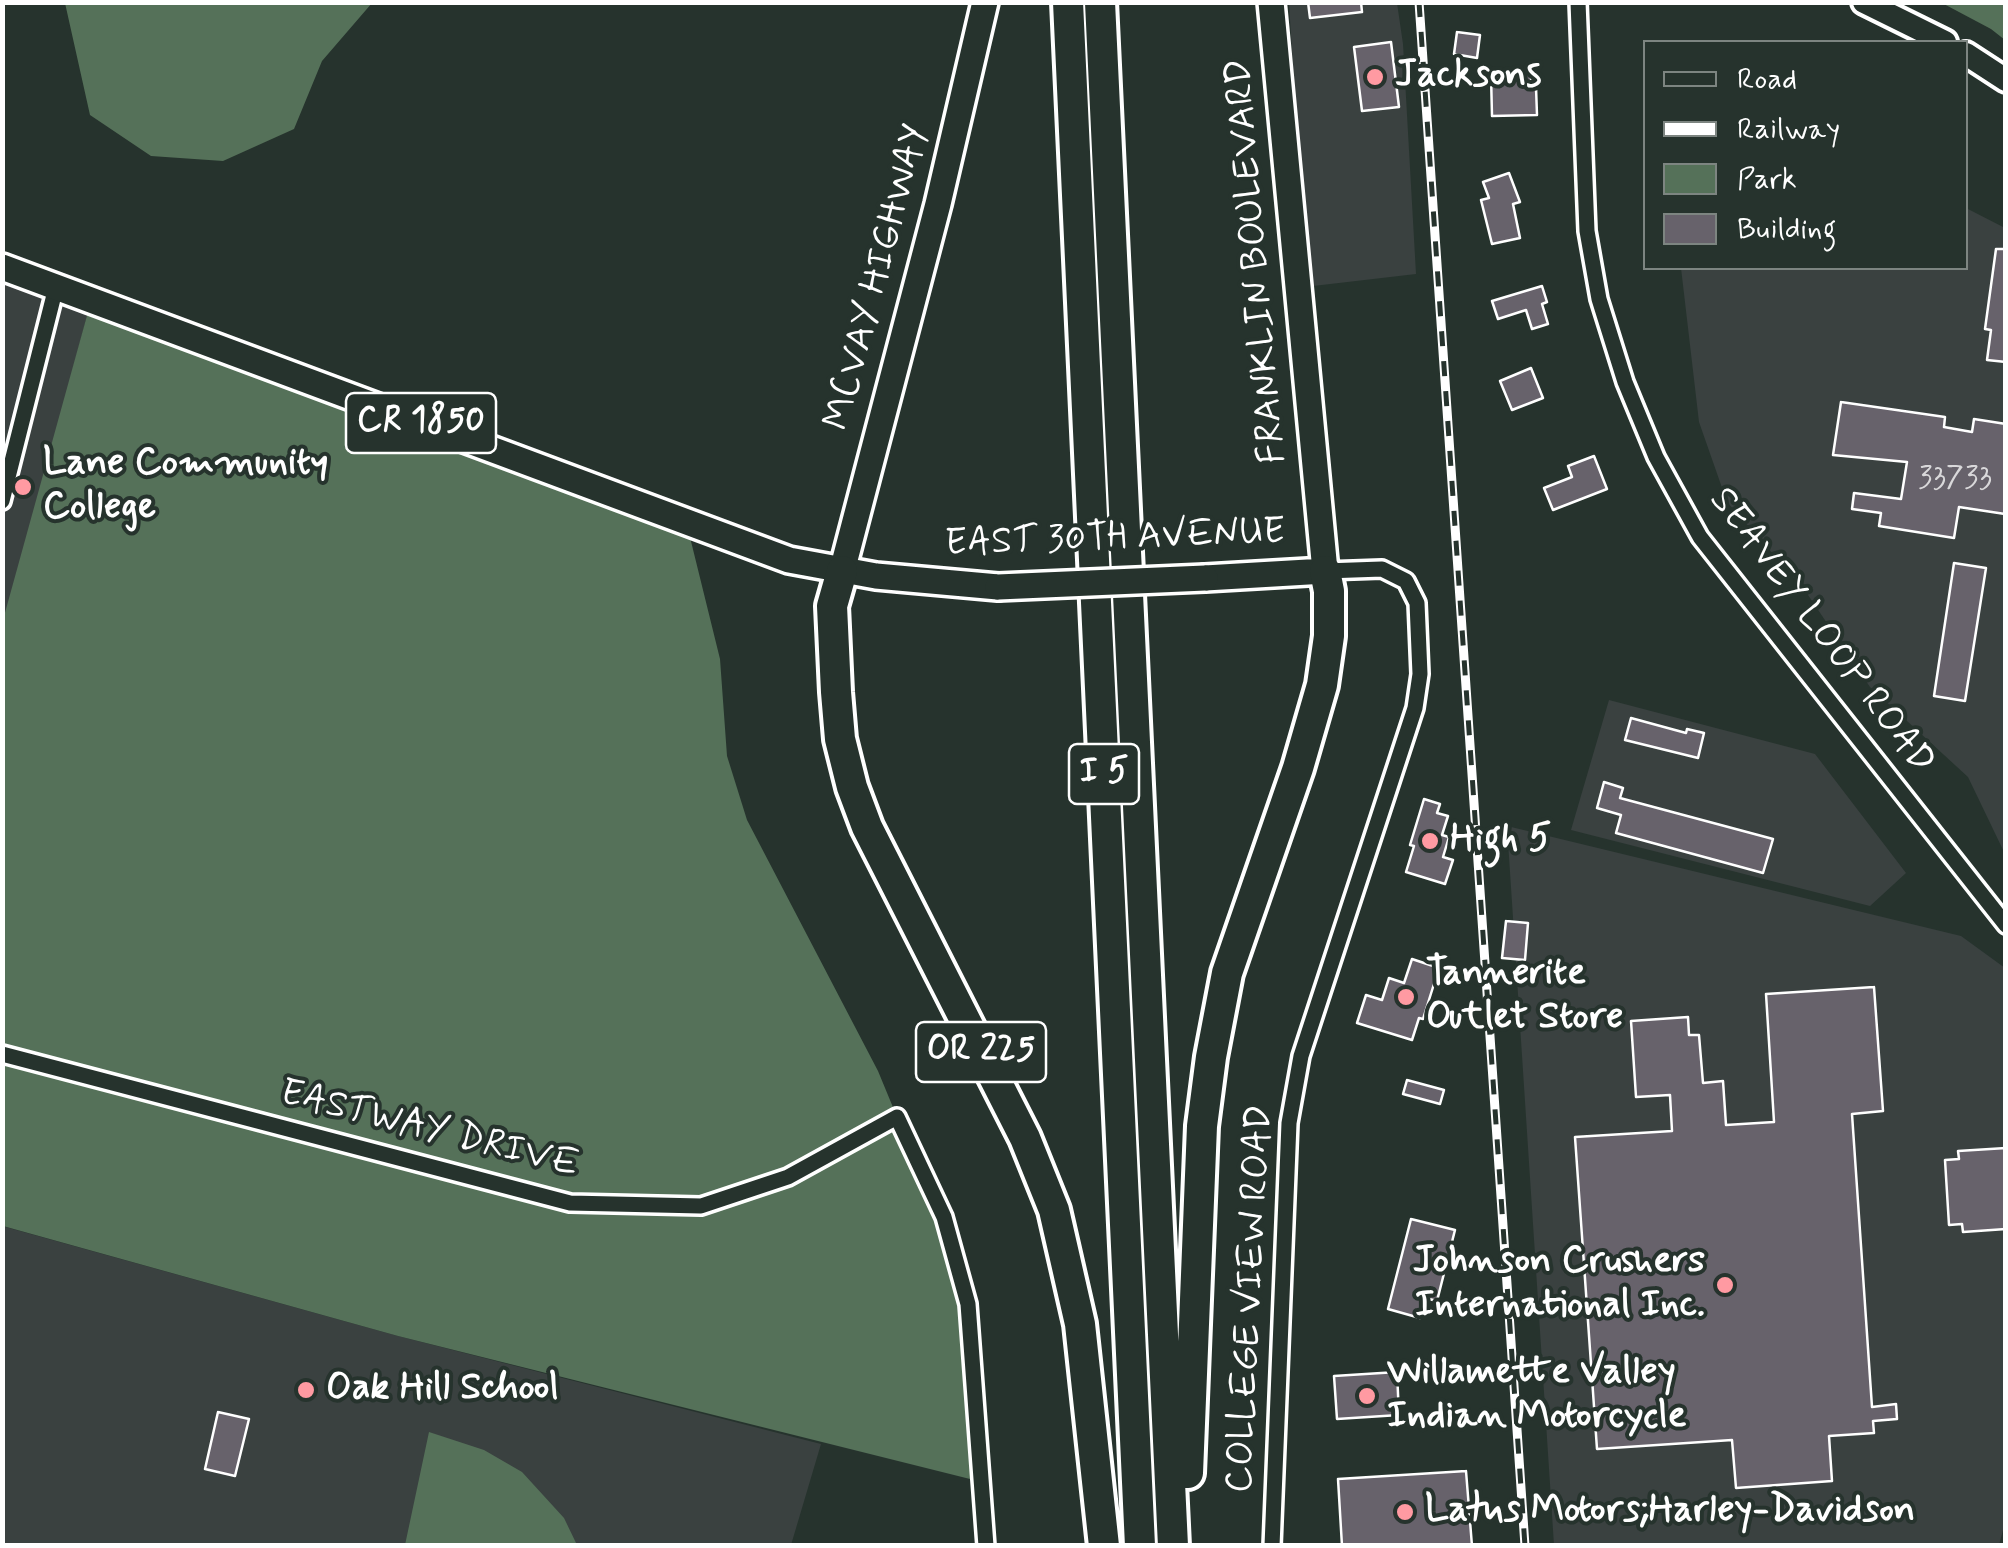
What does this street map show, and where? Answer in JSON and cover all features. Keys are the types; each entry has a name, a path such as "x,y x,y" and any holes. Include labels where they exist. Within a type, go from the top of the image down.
{"highway":[{"name":"I 5","path":"1068,2 1140,1546"},
{"name":"I 5","path":"1100,2 1173,1546"},
{"name":"OR 225","path":"842,571 832,606 840,739 852,788 867,827 1024,1138 1054,1210 1080,1324 1104,1546"},
{"path":"1185,1546 1201,1144 1210,1058 1228,973 1322,685 1329,636 1324,571"}],"main road":[{"name":"MCVAY HIGHWAY","path":"842,571 938,204 985,2"},
{"name":"FRANKLIN BOULEVARD","path":"1271,2 1324,571"},
{"path":"1864,2 1941,40"},
{"path":"1968,55 2006,80"},
{"name":"EAST 30TH AVENUE","path":"2,267 790,560 934,584 998,588 1324,571"}],"street":[{"name":"SEAVEY LOOP ROAD","path":"1578,2 1587,231 1609,331 1656,456 1700,537 2006,925"},
{"path":"2,501 56,288"},
{"name":"COLLEGE VIEW ROAD","path":"1272,1546 1289,1122 1301,1056 1416,708 1420,674 1417,603 1406,581 1382,569 1324,571"},
{"name":"EASTWAY DRIVE","path":"2,1054 570,1203 701,1206 788,1177 897,1117 944,1217 968,1304 986,1546"}],"shaded area":[{"path":"1289,3 1397,3 1403,44 1416,274 1313,286 1299,165"},
{"path":"1968,209 2005,228 2005,854 1968,777 1870,687 1804,589 1727,502 1699,422 1681,270 1968,270"},
{"name":"Lane Community College","path":"3,268 91,301 3,633"},
{"path":"1609,700 1815,754 1906,873 1870,906 1571,830"},
{"path":"1507,826 1961,936 2005,968 2006,1519 1999,1545 1554,1545"},
{"name":"Oak Hill School","path":"2,1226 398,1336 821,1444 791,1545 3,1545"}],"green space":[{"path":"65,2 372,3 322,61 294,129 223,161 151,156 90,115"},
{"path":"1942,3 2005,3 2005,40 1991,29"},
{"path":"91,301 686,521 720,659 727,756 747,820 878,1071 954,1255 982,1482 398,1336 3,1226 3,620"},
{"path":"429,1432 484,1450 522,1472 564,1518 577,1545 405,1545"}],"building":[{"path":"1308,2 1361,2 1362,12 1310,18"},
{"path":"1457,32 1480,35 1477,58 1454,54"},
{"path":"1391,42 1399,107 1362,111 1354,47"},
{"path":"1531,74 1531,87 1536,87 1537,115 1492,116 1491,75"},
{"path":"1509,173 1520,202 1513,204 1520,238 1492,244 1481,200 1489,198 1483,182"},
{"path":"1996,249 2006,249 2006,362 1987,360 1991,330 1985,329"},
{"path":"1542,286 1548,324 1532,329 1526,310 1498,319 1492,301"},
{"path":"1531,368 1543,398 1512,410 1500,381"},
{"path":"1841,402 1945,417 1944,427 1972,432 1974,419 2006,424 2005,514 1959,507 1954,538 1879,526 1881,513 1852,509 1854,493 1901,499 1907,462 1833,455"},
{"path":"1594,456 1607,489 1553,510 1544,488 1572,477 1568,466"},
{"path":"1954,563 1986,568 1965,701 1934,696"},
{"path":"1631,718 1686,733 1687,729 1704,733 1698,758 1625,740"},
{"path":"1604,782 1623,788 1620,798 1773,839 1763,873 1616,833 1621,815 1597,808"},
{"name":"High 5","path":"1424,799 1440,804 1437,813 1448,816 1442,835 1449,837 1443,857 1453,860 1445,884 1406,872"},
{"path":"1506,921 1528,923 1525,960 1502,958"},
{"name":"Tannerite Outlet Store","path":"1412,959 1439,968 1412,1040 1357,1023 1366,995 1382,1000 1389,978 1404,983"},
{"name":"Johnson Crushers International Inc.","path":"1874,987 1883,1111 1852,1114 1872,1407 1896,1404 1897,1419 1873,1421 1874,1433 1829,1436 1832,1481 1736,1488 1732,1440 1597,1449 1575,1137 1672,1131 1670,1095 1636,1097 1631,1021 1688,1017 1689,1035 1699,1035 1703,1083 1723,1081 1726,1125 1774,1122 1766,994"},
{"path":"1407,1080 1444,1090 1440,1104 1403,1094"},
{"path":"2006,1148 2006,1229 1963,1232 1962,1224 1949,1225 1945,1160 1959,1159 1958,1151"},
{"path":"1411,1219 1455,1230 1437,1301 1425,1298 1420,1318 1388,1309"},
{"name":"Willamette Valley Indian Motorcycle","path":"1397,1372 1399,1415 1337,1419 1334,1376"},
{"path":"218,1412 249,1419 235,1476 205,1469"},
{"name":"Latus Motors;Harley-Davidson","path":"1466,1471 1472,1546 1342,1546 1338,1479"}],"railway":[{"path":"1419,2 1525,1546"}],"place":[{"name":"Jacksons","path":"1375,77"},
{"name":"Lane Community College","path":"23,487"},
{"name":"High 5","path":"1430,841"},
{"name":"Tannerite Outlet Store","path":"1406,997"},
{"name":"Johnson Crushers International Inc.","path":"1725,1285"},
{"name":"Oak Hill School","path":"306,1390"},
{"name":"Willamette Valley Indian Motorcycle","path":"1367,1396"},
{"name":"Latus Motors;Harley-Davidson","path":"1405,1512"}]}
